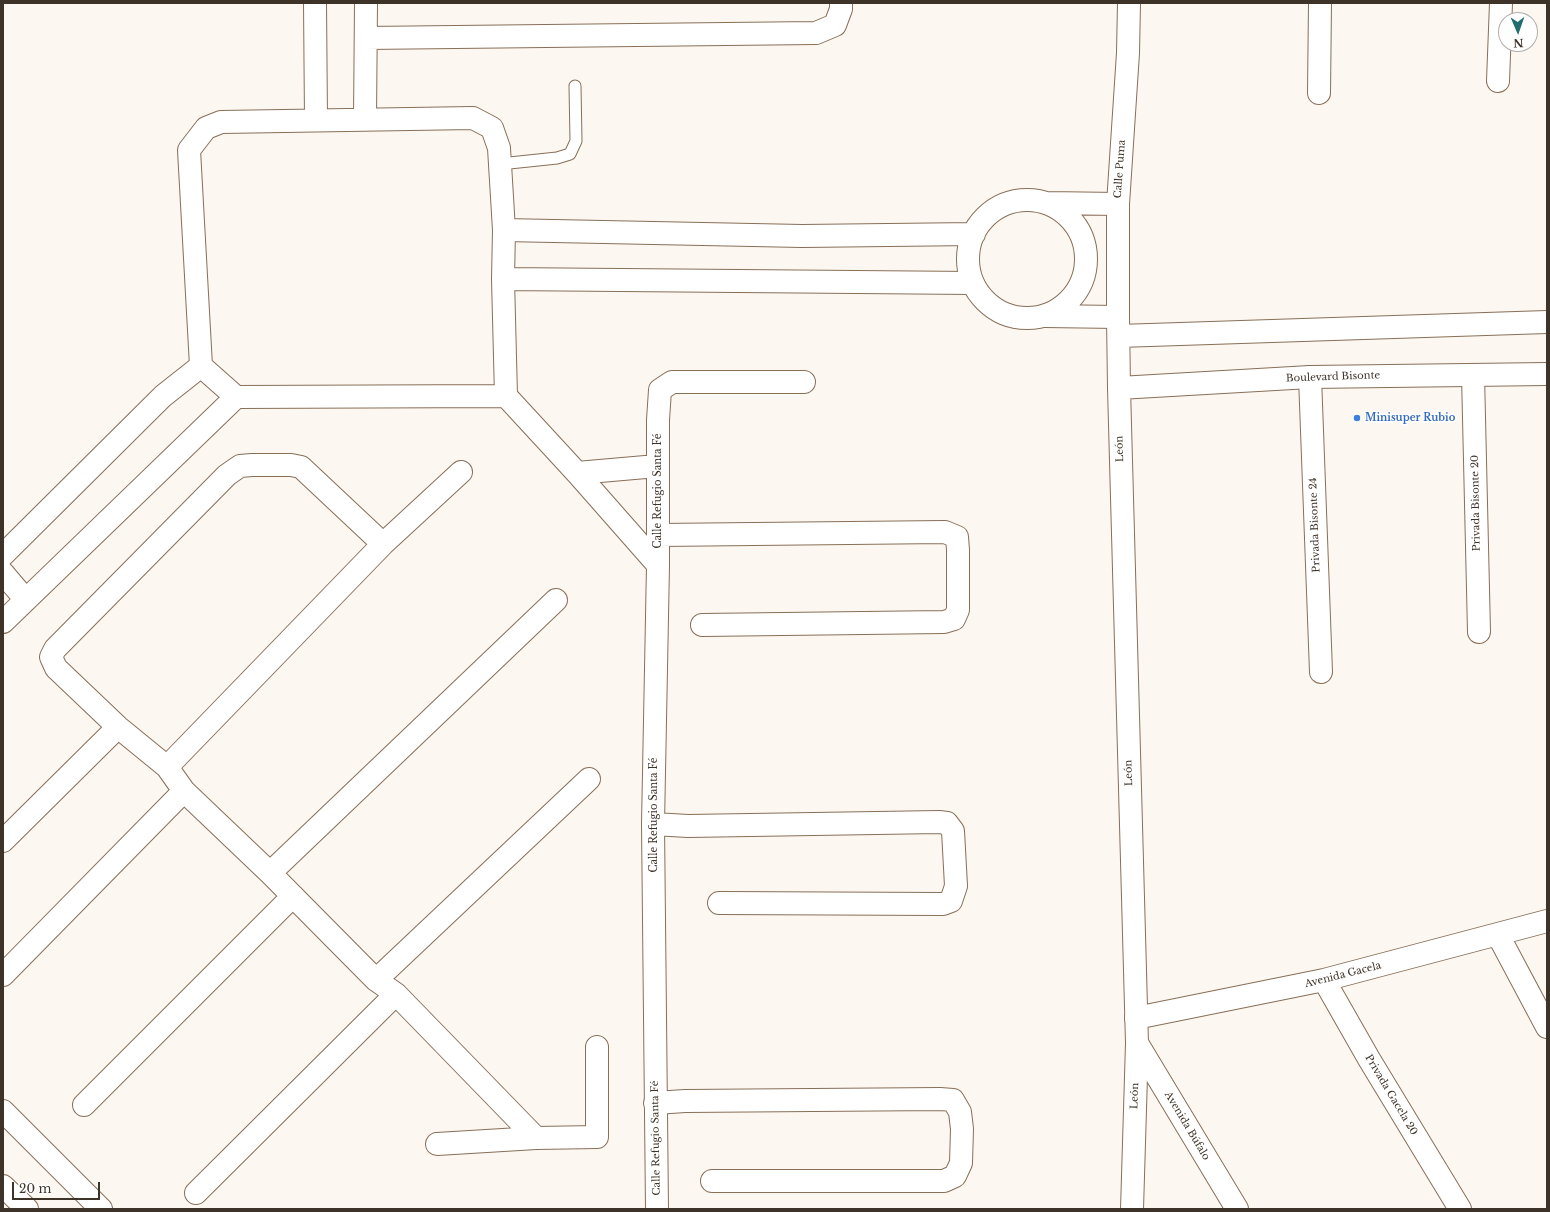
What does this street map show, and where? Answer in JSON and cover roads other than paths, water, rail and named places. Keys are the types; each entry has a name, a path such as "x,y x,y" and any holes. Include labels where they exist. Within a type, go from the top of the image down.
{"street":[{"path":"315,3 316,120"},
{"path":"365,119 366,3"},
{"path":"366,38 816,33 834,25 841,9 841,3"},
{"name":"Calle Puma","path":"1118,326 1118,204 1128,53 1129,3"},
{"path":"1319,93 1320,3"},
{"path":"1498,81 1501,3"},
{"path":"506,396 236,397 201,366 189,150 206,128 221,122 473,118 492,128 499,148 504,230 503,279 506,396 658,564"},
{"path":"1118,204 1044,203 1028,200 1011,203 996,210 983,220 974,234 969,251 968,267 973,283 982,298 995,309 1010,316 1027,318 1044,316 1118,326 1547,322"},
{"path":"1044,203 1060,210 1072,221 1081,236 1086,251 1086,268 1081,284 1071,298 1059,309 1044,316"},
{"path":"504,230 802,236 974,234"},
{"path":"503,279 973,283"},
{"name":"León","path":"1118,326 1137,1043 1132,1209"},
{"path":"3,555 164,396 201,366"},
{"name":"Privada Bisonte 20","path":"1473,374 1480,632"},
{"name":"Boulevard Bisonte","path":"1119,388 1310,377 1547,374"},
{"name":"Privada Bisonte 24","path":"1310,377 1321,672"},
{"name":"Calle Refugio Santa Fé","path":"657,1209 653,824 658,564 658,420 660,390 672,382 804,382"},
{"path":"3,622 25,599 236,397"},
{"path":"383,544 301,467 291,465 252,464 240,466 227,475 55,648 51,656 56,668 118,727 167,767 184,791 270,873 376,980 396,994 536,1138"},
{"path":"577,473 658,466"},
{"path":"167,767 383,544 461,472"},
{"path":"658,535 945,532 957,537 958,610 954,619 944,622 702,626"},
{"path":"3,573 25,599"},
{"path":"270,873 556,600"},
{"path":"3,841 118,727"},
{"path":"376,980 589,779"},
{"path":"3,975 184,791"},
{"path":"653,824 688,826 939,822 947,823 953,831 956,886 952,901 943,904 719,903"},
{"path":"84,1105 293,896"},
{"name":"Avenida Gacela","path":"1136,1018 1324,980 1547,921"},
{"path":"1498,935 1547,1027"},
{"name":"Privada Gacela 20","path":"1324,980 1369,1059 1460,1209"},
{"path":"196,1193 396,994"},
{"name":"Avenida Búfalo","path":"1137,1043 1237,1209"},
{"path":"437,1144 536,1138 597,1137 597,1047"},
{"path":"655,1103 685,1101 940,1099 953,1100 960,1112 962,1129 961,1162 955,1176 944,1181 712,1181"},
{"path":"3,1111 89,1205"},
{"path":"3,1186 27,1209"}],"lane":[{"path":"500,164 557,158 570,154 576,141 575,86"}],"place":[{"name":"Minisuper Rubio","path":"1357,418"}]}
